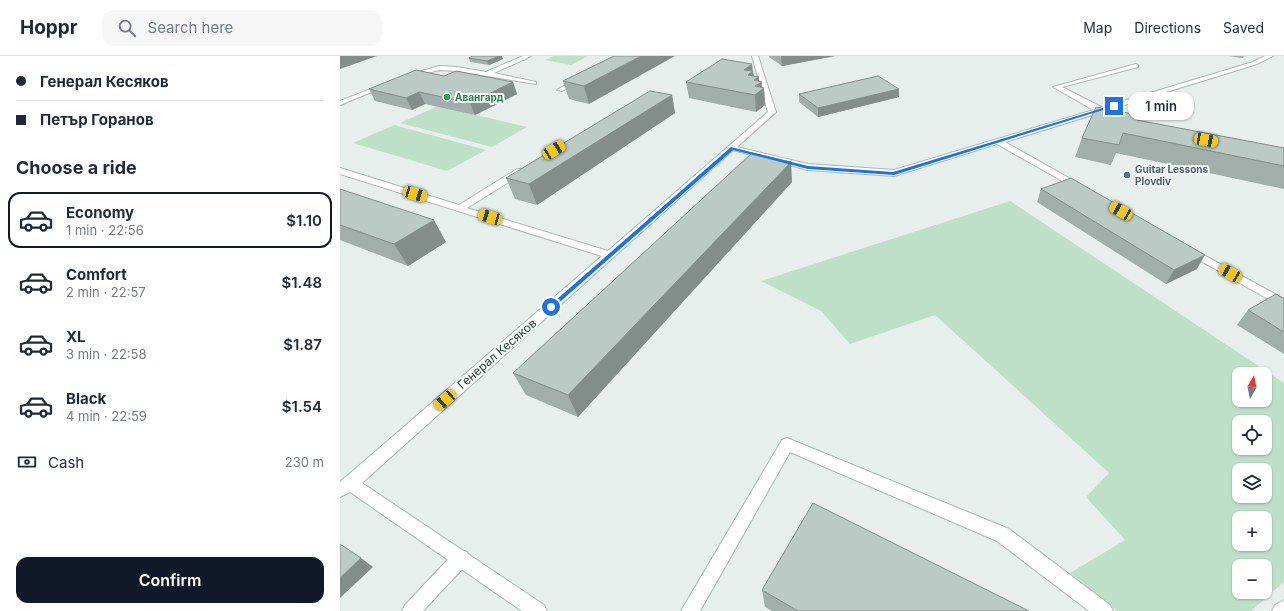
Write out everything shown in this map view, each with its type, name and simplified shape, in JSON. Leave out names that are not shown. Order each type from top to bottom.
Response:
[{"type":"street","name":"Генерал Кесяков","points":[[345,487],[733,148],[772,112],[755,56]]},
{"type":"street","points":[[733,148],[808,167],[894,173],[1254,63],[1270,56]]},
{"type":"street","points":[[487,74],[526,57]]},
{"type":"street","points":[[1100,110],[1056,87],[1136,66]]},
{"type":"street","points":[[402,78],[438,68],[458,69],[534,83]]},
{"type":"street","points":[[560,90],[581,78]]},
{"type":"street","points":[[340,103],[388,84]]},
{"type":"street","points":[[1082,116],[1098,119]]},
{"type":"street","points":[[998,141],[1087,192]]},
{"type":"street","points":[[460,208],[527,167]]},
{"type":"street","points":[[340,171],[610,255]]},
{"type":"street","points":[[1182,246],[1284,304]]},
{"type":"street","points":[[690,611],[787,444],[1003,535],[1104,611]]},
{"type":"street","points":[[345,487],[461,558],[538,611]]},
{"type":"street","points":[[411,611],[461,558]]},
{"type":"green space","points":[[554,56],[588,56],[571,65],[545,60]]},
{"type":"green space","points":[[438,106],[527,127],[492,147],[400,123]]},
{"type":"green space","points":[[394,125],[486,150],[447,171],[353,143]]},
{"type":"green space","points":[[1010,201],[1260,367],[1232,367],[1232,407],[1272,407],[1272,375],[1284,383],[1284,582],[1272,593],[1272,559],[1232,559],[1232,599],[1265,599],[1251,611],[1117,611],[1070,573],[1125,540],[1086,497],[1109,473],[935,315],[850,344],[821,311],[761,281]]},
{"type":"building","points":[[472,56],[499,56],[487,61],[469,58]]},
{"type":"building","points":[[614,56],[641,56],[584,86],[563,81]]},
{"type":"building","points":[[722,59],[752,64],[744,70],[753,71],[748,75],[759,77],[754,80],[762,82],[755,86],[764,88],[755,95],[686,82]]},
{"type":"building","points":[[416,70],[444,76],[456,71],[513,82],[470,103],[419,92],[406,98],[369,89]]},
{"type":"building","points":[[878,76],[899,89],[818,108],[799,94]]},
{"type":"building","points":[[650,91],[672,95],[529,184],[506,178]]},
{"type":"building","points":[[1096,107],[1139,115],[1137,120],[1284,148],[1284,166],[1123,133],[1119,145],[1082,138]]},
{"type":"building","points":[[752,153],[791,162],[568,395],[513,373]]},
{"type":"building","points":[[1071,178],[1205,255],[1174,270],[1041,189]]},
{"type":"building","points":[[340,189],[434,220],[394,244],[340,225]]},
{"type":"building","points":[[1276,294],[1284,299],[1284,332],[1248,310]]},
{"type":"building","points":[[813,503],[1029,611],[798,611],[762,590]]},
{"type":"building","points":[[340,544],[361,558],[340,578]]},
{"type":"place","name":"Авангард","points":[[447,97]]},
{"type":"place","name":"Guitar Lessons Plovdiv","points":[[1127,175]]},
{"type":"route","points":[[551,307],[733,148],[808,167],[894,173],[1114,106]]}]
